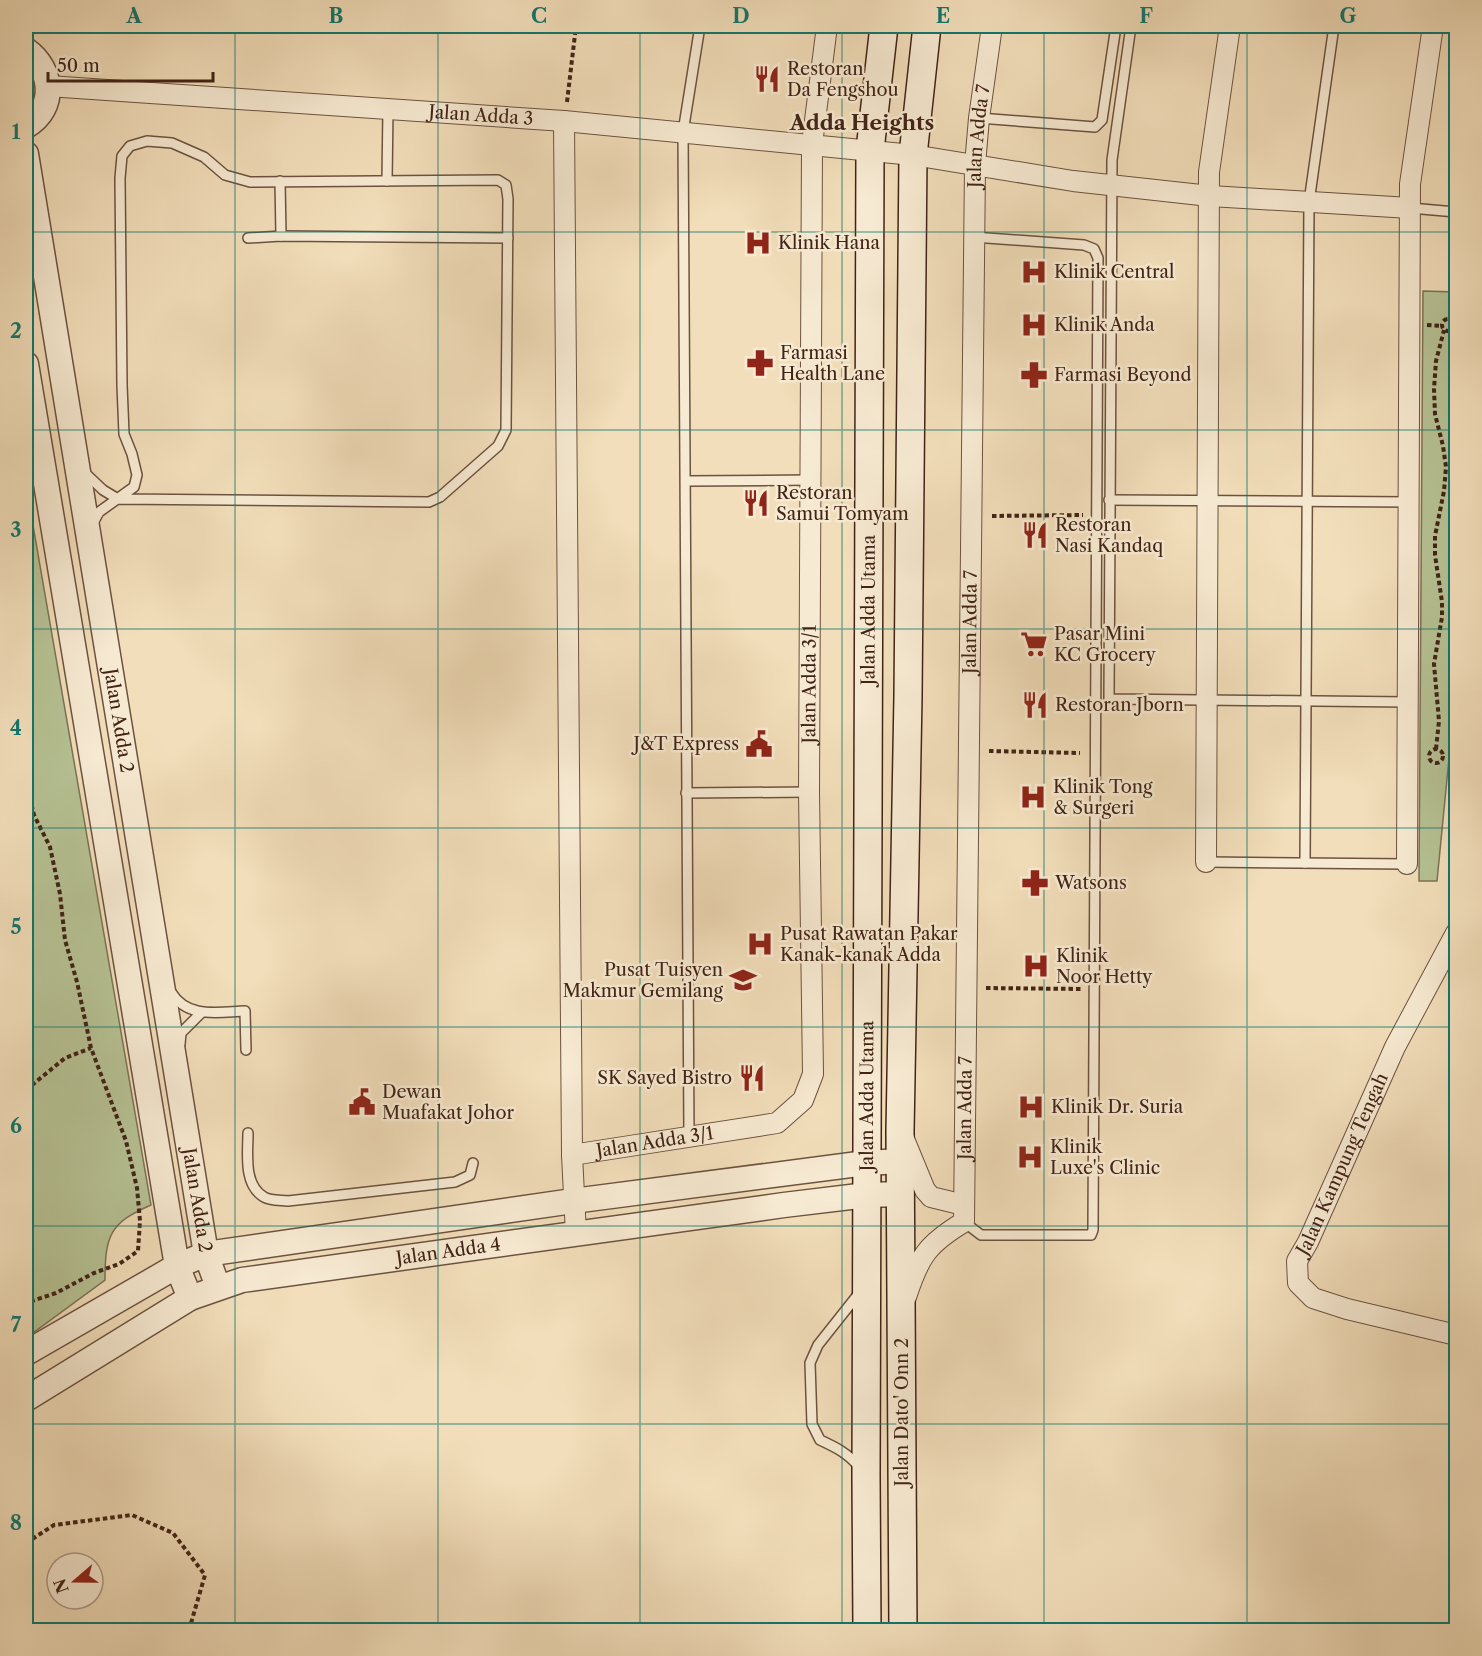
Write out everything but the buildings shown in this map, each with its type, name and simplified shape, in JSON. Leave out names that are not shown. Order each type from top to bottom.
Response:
[{"type":"main road","name":"Jalan Adda Utama","points":[[867,1195],[870,150],[884,26]]},
{"type":"main road","name":"Jalan Adda Utama","points":[[901,1194],[913,155],[927,26]]},
{"type":"main road","name":"Jalan Dato' Onn 2","points":[[901,1194],[903,1630]]},
{"type":"main road","name":"Jalan Dato' Onn 2","points":[[867,1195],[867,1630]]},
{"type":"street","name":"Jalan Adda 3/1","points":[[572,1155],[777,1123],[803,1100],[813,1074],[809,792],[812,144],[827,26]]},
{"type":"street","name":"Jalan Adda 7","points":[[964,1213],[973,237],[978,118],[992,26]]},
{"type":"street","points":[[1206,862],[1209,172],[1230,26]]},
{"type":"street","points":[[1407,864],[1410,184],[1433,26]]},
{"type":"street","points":[[26,50],[41,64],[48,86],[47,99],[41,111],[33,122],[26,126]]},
{"type":"street","name":"Jalan Adda 3","points":[[48,86],[564,121],[870,150],[1073,181],[1210,196],[1410,208]]},
{"type":"street","points":[[564,121],[572,1155],[576,1234]]},
{"type":"street","name":"Jalan Adda 2","points":[[26,154],[206,1254],[218,1287]]},
{"type":"street","name":"Jalan Adda 2","points":[[26,364],[177,1266],[190,1298]]},
{"type":"street","name":"Jalan Kampung Tengah","points":[[1452,1334],[1347,1309],[1313,1298],[1298,1282],[1297,1261],[1322,1212],[1395,1047],[1456,933]]},
{"type":"street","points":[[900,1131],[925,1190],[931,1197],[964,1213],[917,1265],[901,1311]]},
{"type":"street","name":"Jalan Adda 4","points":[[26,1353],[177,1266],[206,1254],[573,1201],[866,1162],[901,1161]]},
{"type":"street","points":[[193,1171],[211,1221],[221,1233],[239,1241],[273,1244]]},
{"type":"street","name":"Jalan Adda 4","points":[[26,1399],[190,1298],[242,1280],[867,1195],[901,1194]]},
{"type":"lane","points":[[689,1136],[684,132],[700,26]]},
{"type":"lane","points":[[978,118],[1095,127],[1102,120],[1116,26]]},
{"type":"lane","points":[[1131,26],[1112,160],[1111,185],[1108,699],[1407,702]]},
{"type":"lane","points":[[1305,863],[1309,202],[1334,26]]},
{"type":"lane","points":[[387,181],[388,109]]},
{"type":"lane","points":[[78,466],[103,490],[118,499],[429,502],[440,497],[498,446],[506,430],[508,238],[506,185],[498,180],[250,182],[225,175],[204,157],[172,143],[147,141],[130,146],[122,156],[120,178],[122,385],[124,434],[137,475],[134,487],[118,499],[99,512],[89,533]]},
{"type":"lane","points":[[280,181],[281,236]]},
{"type":"lane","points":[[1410,208],[1456,212]]},
{"type":"lane","points":[[248,238],[281,236],[508,238]]},
{"type":"lane","points":[[964,1213],[981,1235],[1090,1234],[1093,1230],[1098,258],[1094,249],[1084,245],[973,237]]},
{"type":"lane","points":[[687,481],[812,480]]},
{"type":"lane","points":[[1109,500],[1409,502]]},
{"type":"lane","points":[[686,793],[809,792]]},
{"type":"lane","points":[[1206,862],[1407,864]]},
{"type":"lane","points":[[148,896],[156,901],[160,912],[170,991],[176,1001],[201,1013],[245,1011],[246,1050]]},
{"type":"lane","points":[[183,1111],[180,1043],[182,1032],[201,1013]]},
{"type":"lane","points":[[248,1133],[249,1173],[254,1187],[265,1198],[288,1201],[455,1182],[470,1175],[473,1163]]},
{"type":"lane","points":[[866,1285],[818,1344],[810,1363],[812,1424],[820,1440],[836,1447],[851,1458],[866,1476]]},
{"type":"path","points":[[564,121],[576,26]]},
{"type":"path","points":[[1436,749],[1439,721],[1434,664],[1442,617],[1442,602],[1435,555],[1435,536],[1444,491],[1446,467],[1435,414],[1434,389],[1436,361],[1444,330]]},
{"type":"path","points":[[970,516],[1096,515]]},
{"type":"path","points":[[968,751],[1096,753]]},
{"type":"path","points":[[26,783],[34,815],[50,847],[60,894],[65,940],[77,982],[91,1048],[126,1141],[137,1188],[140,1221],[138,1251],[119,1264],[94,1273],[56,1293],[26,1303]]},
{"type":"path","points":[[26,817],[34,815]]},
{"type":"path","points":[[966,988],[1093,989]]},
{"type":"path","points":[[26,1090],[65,1058],[91,1048]]},
{"type":"path","points":[[26,1543],[54,1525],[132,1515],[173,1533],[205,1575],[189,1630]]},
{"type":"green space","points":[[1423,291],[1456,292],[1456,687],[1437,881],[1419,881]]},
{"type":"green space","points":[[26,485],[151,1205],[127,1218],[113,1232],[106,1252],[105,1280],[26,1338]]},
{"type":"place","name":"Restoran Da Fengshou","points":[[767,79]]},
{"type":"place","name":"Klinik Hana","points":[[758,243]]},
{"type":"place","name":"Klinik Central","points":[[1034,272]]},
{"type":"place","name":"Klinik Anda","points":[[1034,325]]},
{"type":"place","name":"Farmasi Health Lane","points":[[760,363]]},
{"type":"place","name":"Farmasi Beyond","points":[[1034,375]]},
{"type":"place","name":"Restoran Samui Tomyam","points":[[756,503]]},
{"type":"place","name":"Restoran Nasi Kandaq","points":[[1035,535]]},
{"type":"place","name":"Pasar Mini KC Grocery","points":[[1034,644]]},
{"type":"place","name":"Restoran Jborn","points":[[1035,705]]},
{"type":"place","name":"J&T Express","points":[[759,744]]},
{"type":"place","name":"Klinik Tong & Surgeri","points":[[1033,797]]},
{"type":"place","name":"Watsons","points":[[1035,883]]},
{"type":"place","name":"Pusat Rawatan Pakar Kanak-kanak Adda","points":[[760,944]]},
{"type":"place","name":"Klinik Noor Hetty","points":[[1036,966]]},
{"type":"place","name":"Pusat Tuisyen Makmur Gemilang","points":[[743,980]]},
{"type":"place","name":"SK Sayed Bistro","points":[[752,1078]]},
{"type":"place","name":"Dewan Muafakat Johor","points":[[362,1102]]},
{"type":"place","name":"Klinik Dr. Suria","points":[[1031,1107]]},
{"type":"place","name":"Klinik Luxe's Clinic","points":[[1030,1157]]},
{"type":"district","name":"Adda Heights","points":[[862,122]]}]
